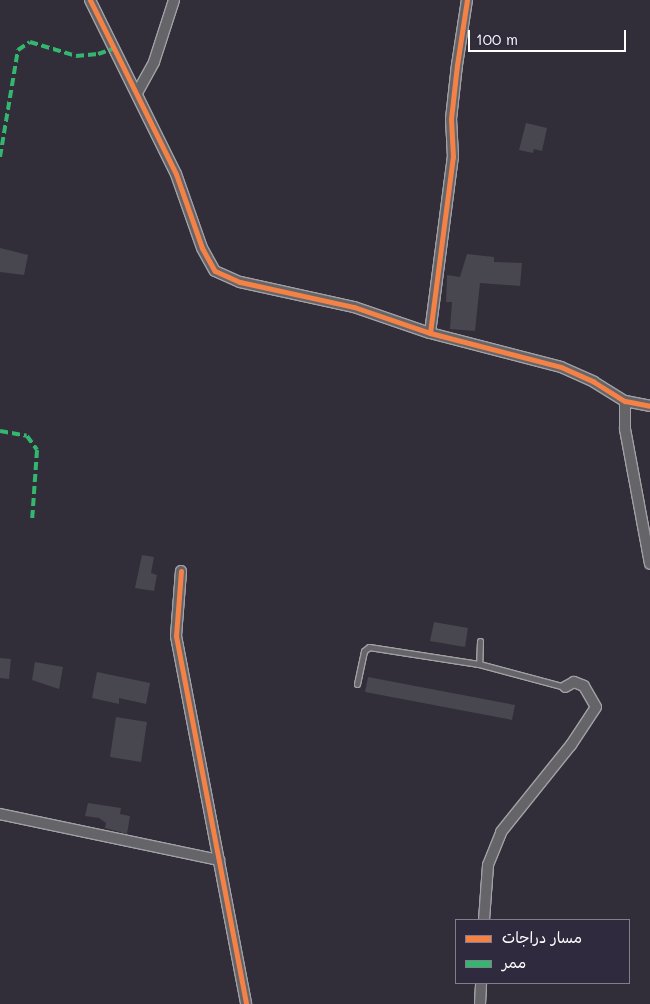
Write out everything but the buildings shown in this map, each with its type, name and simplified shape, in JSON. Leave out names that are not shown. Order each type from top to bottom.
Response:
[{"type":"street","points":[[90,0],[176,174],[202,248],[215,271],[240,282],[354,307],[430,333],[561,368],[594,382],[625,401],[650,406]]},
{"type":"street","points":[[137,93],[154,62],[174,0]]},
{"type":"street","points":[[430,333],[453,157],[451,119],[467,0]]},
{"type":"street","points":[[625,401],[625,429],[650,564]]},
{"type":"street","points":[[182,571],[176,636],[246,1004]]},
{"type":"street","points":[[484,919],[488,865],[501,832],[571,745],[596,707],[584,686],[574,682],[565,687]]},
{"type":"street","points":[[0,814],[219,860]]},
{"type":"street","points":[[480,1004],[481,984]]},
{"type":"lane","points":[[480,641],[480,664]]},
{"type":"lane","points":[[357,684],[364,651],[370,646],[480,664],[565,687]]},
{"type":"marked path","points":[[0,157],[18,50],[30,42],[76,56],[98,54],[115,48]]},
{"type":"marked path","points":[[0,431],[27,436],[37,450],[32,521]]},
{"type":"cycle path","points":[[90,0],[176,174],[202,248],[215,271],[240,282],[354,307],[430,333],[561,367],[594,382],[625,401],[650,406]]},
{"type":"cycle path","points":[[430,333],[453,157],[451,119],[467,0]]},
{"type":"cycle path","points":[[181,571],[176,636],[246,1004]]}]
